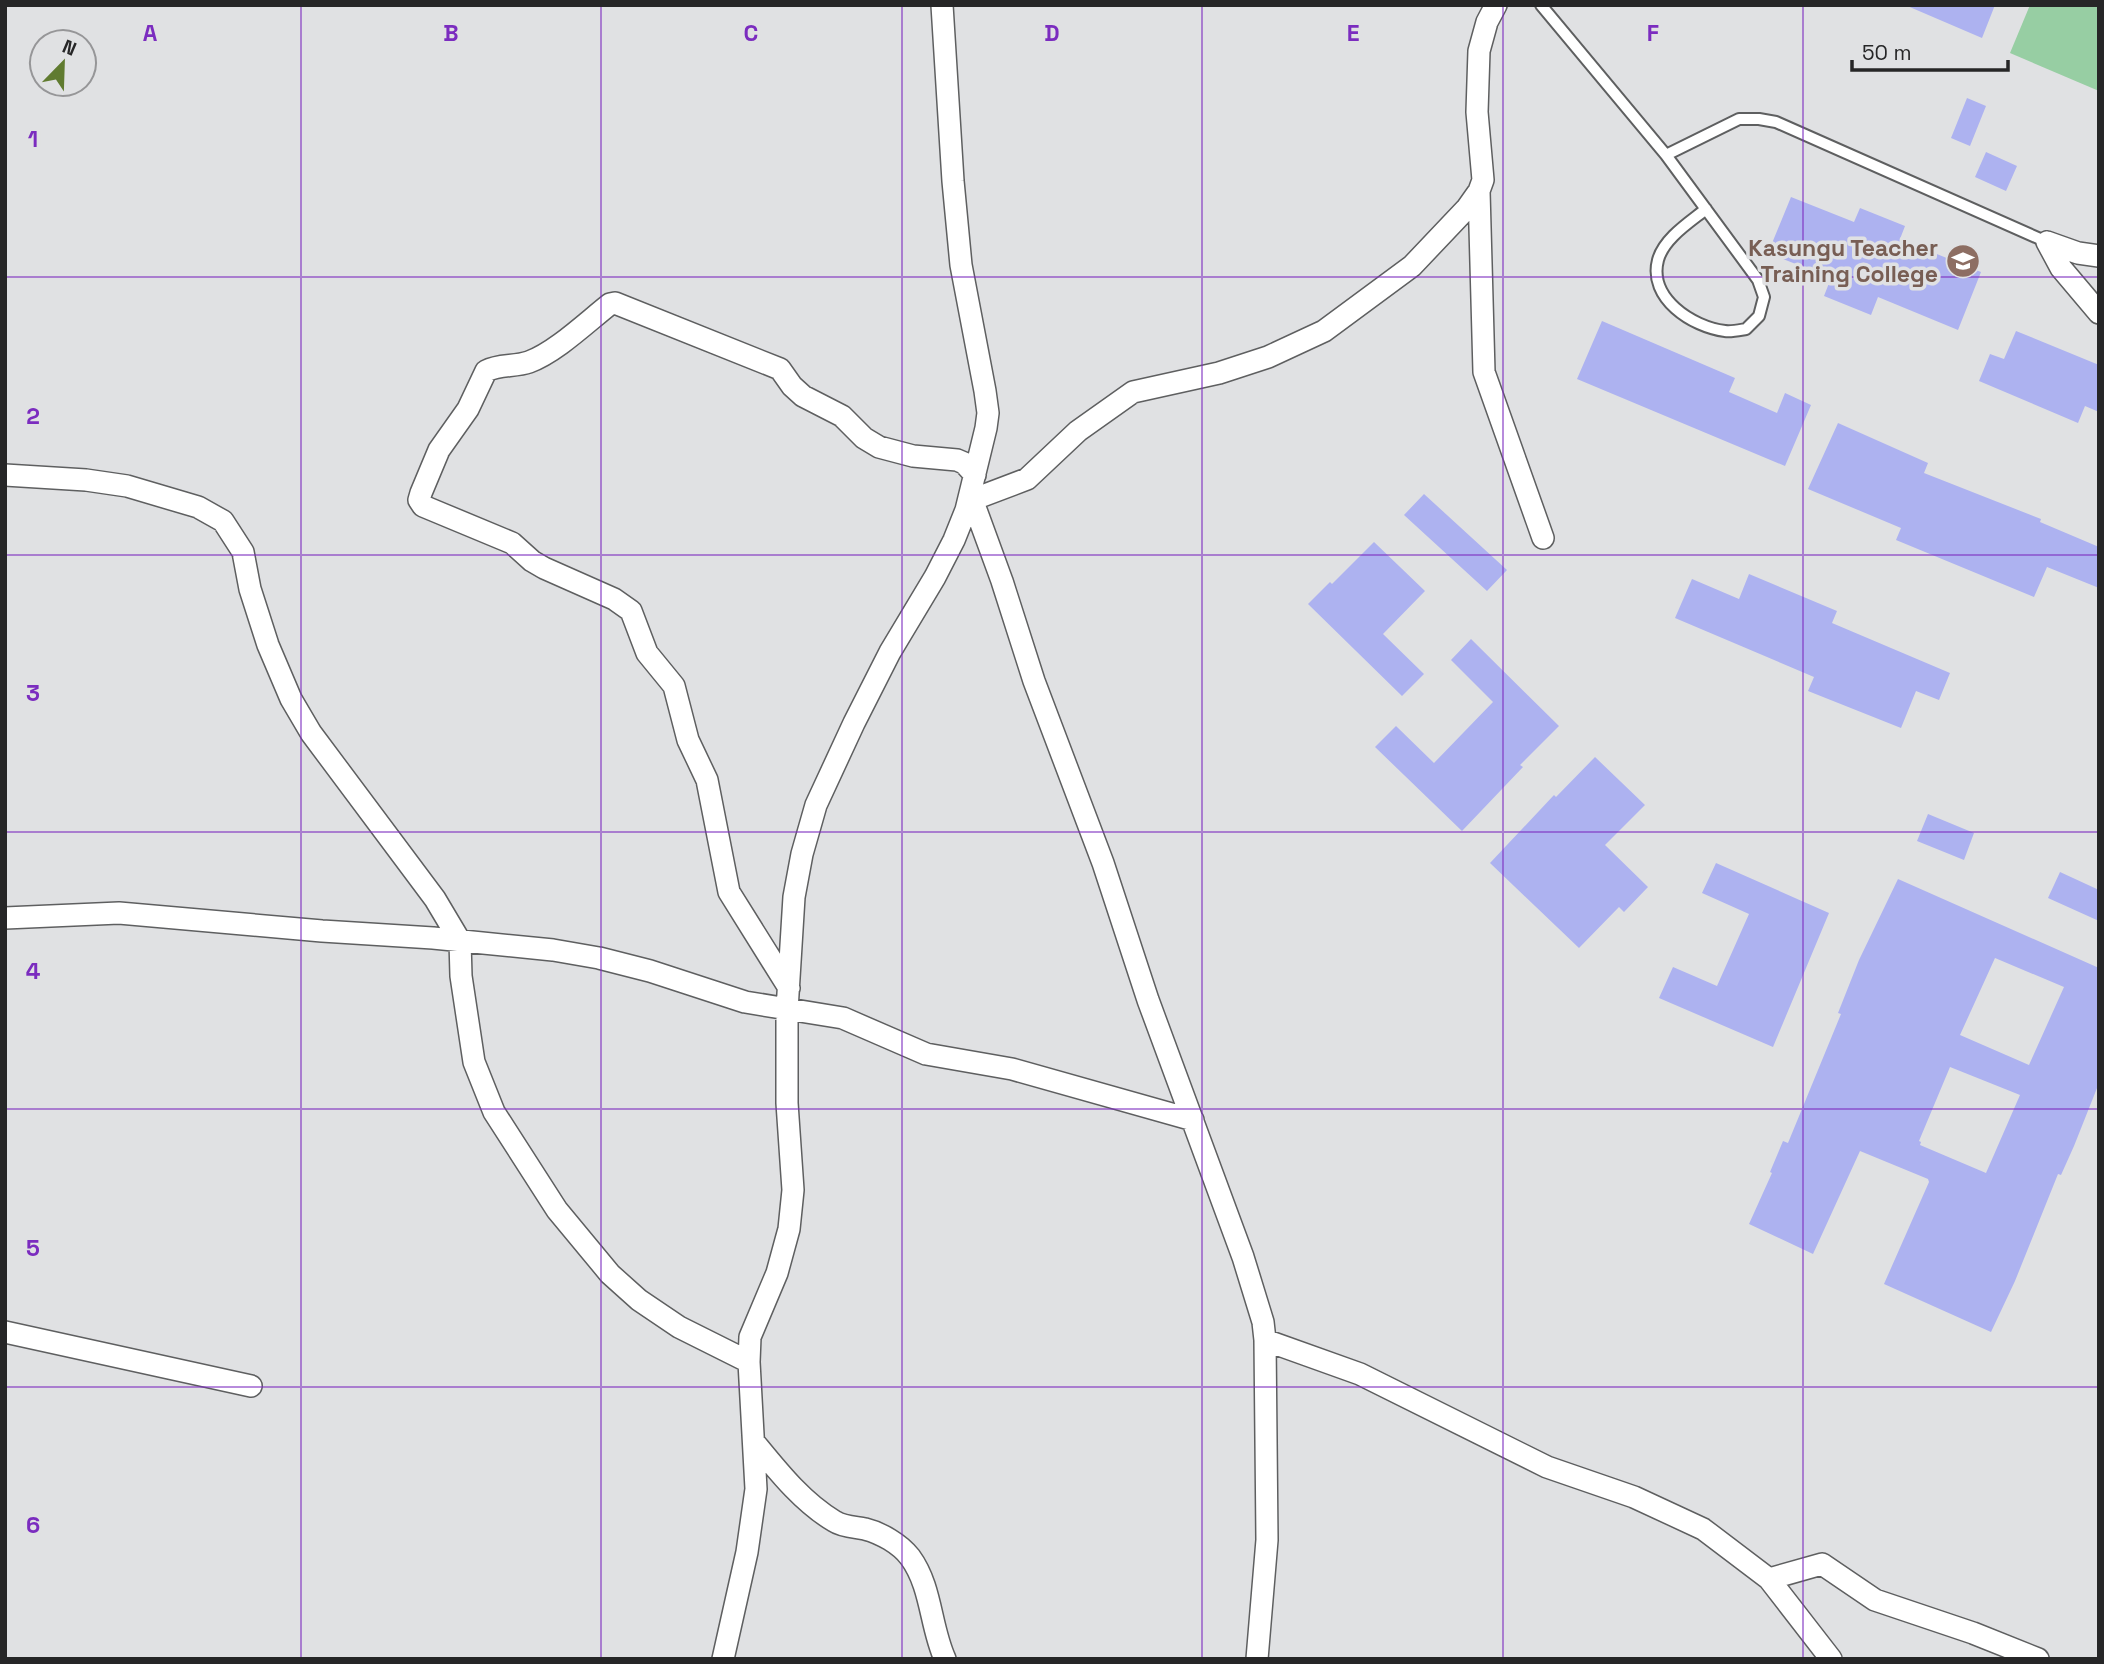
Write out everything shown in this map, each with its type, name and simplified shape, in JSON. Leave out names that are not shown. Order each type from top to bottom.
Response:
[{"type":"street","points":[[723,1659],[747,1552],[756,1489],[750,1337],[777,1273],[789,1229],[793,1190],[787,1104],[787,1010],[793,898],[802,854],[816,804],[868,693],[941,565],[971,500],[988,413],[961,265],[942,5]]},
{"type":"street","points":[[971,500],[1027,479],[1088,422],[1133,392],[1219,373],[1268,357],[1324,331],[1412,266],[1467,208],[1483,180],[1478,112],[1479,51],[1487,22],[1496,5]]},
{"type":"street","points":[[1479,191],[1484,372],[1543,538]]},
{"type":"street","points":[[2047,242],[2078,253],[2099,256]]},
{"type":"street","points":[[2047,242],[2061,268],[2099,313]]},
{"type":"street","points":[[789,988],[729,892],[708,780],[688,740],[674,685],[647,653],[631,611],[614,599],[544,568],[512,543],[422,506],[418,500],[439,450],[468,410],[486,371],[523,364],[540,357],[610,304],[615,303],[780,369],[803,396],[842,416],[864,438],[879,447],[913,456],[957,460],[970,468],[975,475]]},
{"type":"street","points":[[5,475],[86,480],[127,486],[198,507],[223,522],[243,552],[250,589],[268,645],[291,699],[311,733],[435,900],[460,941],[461,976],[474,1062],[494,1112],[557,1210],[610,1274],[639,1300],[679,1327],[749,1362]]},
{"type":"street","points":[[971,500],[1002,581],[1034,681],[1103,863],[1263,1322],[1267,1540],[1257,1659]]},
{"type":"street","points":[[5,918],[119,913],[553,950],[599,958],[746,1002],[843,1018],[926,1054],[1012,1069],[1193,1120]]},
{"type":"street","points":[[5,1332],[251,1386]]},
{"type":"street","points":[[1265,1340],[1360,1374],[1547,1466],[1634,1497],[1703,1529],[1769,1579],[1831,1659]]},
{"type":"street","points":[[754,1442],[805,1499],[835,1522],[869,1530],[894,1542],[910,1557],[923,1582],[945,1659]]},
{"type":"street","points":[[1769,1579],[1822,1564],[1875,1600],[1973,1633],[2039,1659]]},
{"type":"lane","points":[[1541,5],[1666,155],[1706,209],[1758,280],[1764,297],[1759,316],[1746,329],[1726,331],[1695,320],[1667,300],[1658,281],[1658,260],[1667,244],[1686,224],[1706,209]]},
{"type":"lane","points":[[1666,155],[1739,119],[1776,122],[2047,242]]},
{"type":"green space","points":[[2030,5],[2099,5],[2099,91],[2010,53]]},
{"type":"building","points":[[1905,5],[1995,5],[1982,38]]},
{"type":"building","points":[[1967,98],[1986,106],[1970,146],[1951,138]]},
{"type":"building","points":[[1986,152],[2017,166],[2006,191],[1975,177]]},
{"type":"building","points":[[1791,197],[1854,222],[1860,208],[1905,226],[1900,239],[1981,272],[1958,330],[1878,297],[1871,315],[1824,296],[1831,278],[1768,253]]},
{"type":"building","points":[[1602,321],[1735,378],[1729,392],[1777,413],[1785,393],[1811,405],[1785,466],[1577,379]]},
{"type":"building","points":[[2016,331],[2099,365],[2099,412],[2085,406],[2078,423],[1979,381],[1990,354],[2004,359]]},
{"type":"building","points":[[1838,423],[1928,463],[1924,473],[2041,519],[2040,522],[2099,547],[2099,588],[2047,567],[2034,597],[1896,540],[1901,528],[1808,489]]},
{"type":"building","points":[[1424,494],[1507,570],[1487,591],[1404,515]]},
{"type":"building","points":[[1374,542],[1425,591],[1383,634],[1424,674],[1402,696],[1308,604]]},
{"type":"building","points":[[1749,574],[1837,611],[1832,623],[1950,673],[1939,700],[1916,691],[1901,728],[1808,691],[1814,677],[1675,618],[1692,579],[1739,599]]},
{"type":"building","points":[[1471,639],[1559,726],[1520,765],[1523,767],[1462,831],[1375,747],[1396,726],[1434,763],[1493,702],[1451,660]]},
{"type":"building","points":[[1595,757],[1645,805],[1605,845],[1648,887],[1624,912],[1619,907],[1579,948],[1490,863],[1554,795],[1556,797]]},
{"type":"building","points":[[1928,814],[1974,833],[1964,860],[1917,841]]},
{"type":"building","points":[[1716,863],[1829,913],[1773,1047],[1659,998],[1673,967],[1717,986],[1749,914],[1702,893]]},
{"type":"building","points":[[2060,872],[2099,890],[2099,921],[2048,898]]},
{"type":"building","points":[[1898,879],[2099,968],[2099,1083],[2074,1146],[2061,1175],[2058,1174],[2015,1281],[1991,1332],[1884,1284],[1928,1179],[1860,1151],[1813,1254],[1749,1224],[1783,1141],[1788,1143],[1841,1014],[1838,1013],[1859,960]],"holes":[[[1995,958],[2064,987],[2029,1065],[1960,1035]],[[1950,1067],[2020,1095],[1986,1173],[1920,1145],[1919,1141]]]},
{"type":"place","name":"Kasungu Teacher Training College","points":[[1963,261]]}]
